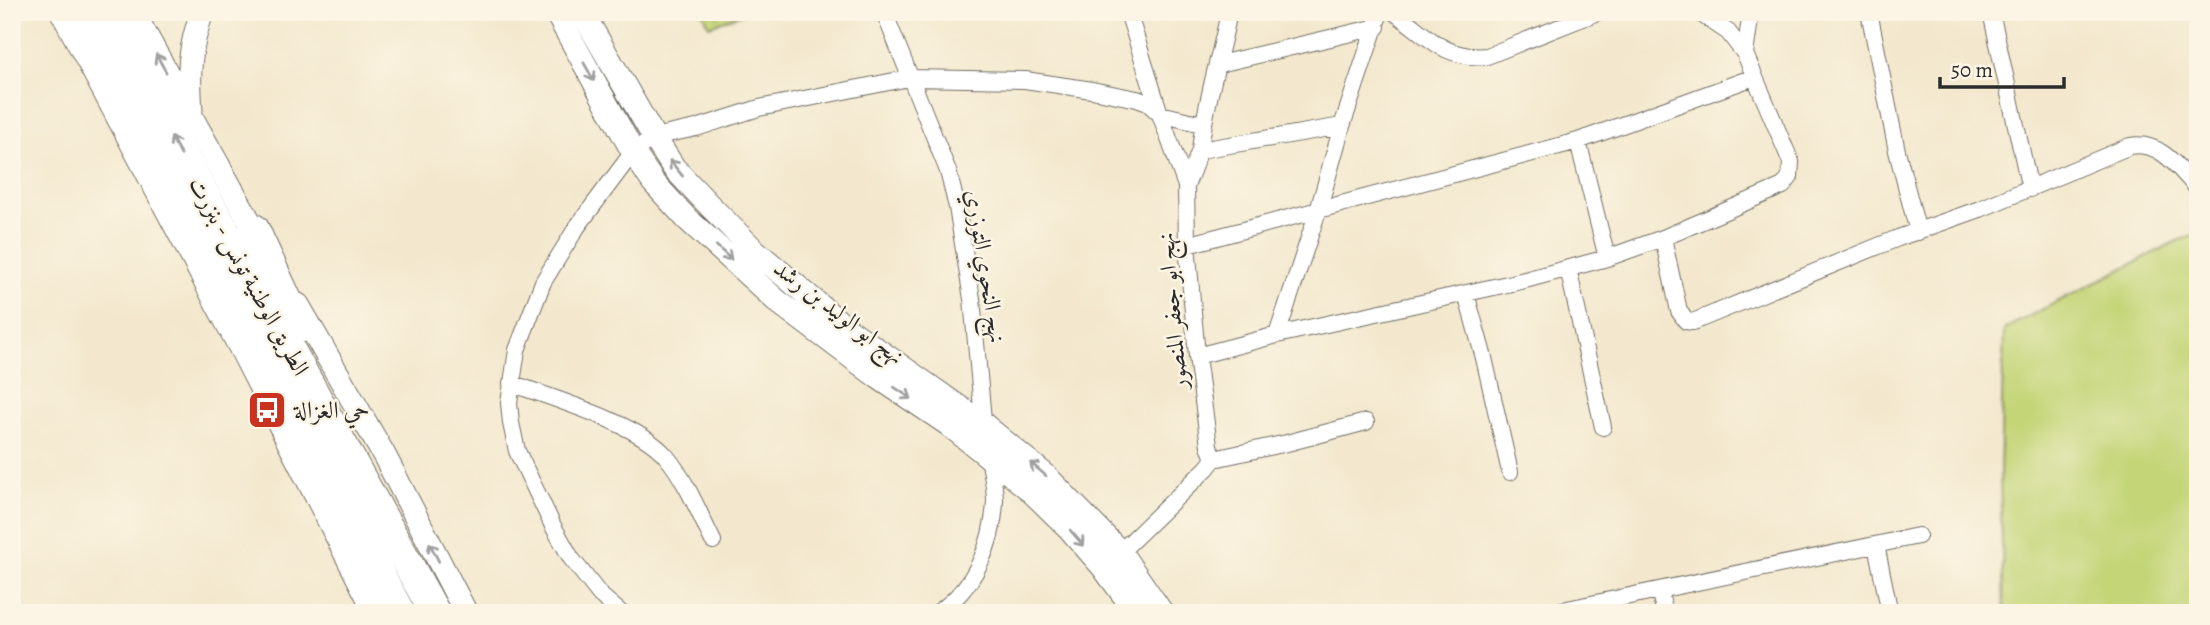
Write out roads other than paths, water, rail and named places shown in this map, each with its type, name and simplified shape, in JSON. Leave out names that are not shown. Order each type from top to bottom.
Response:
[{"type":"highway","name":"الطريق الوطنية تونس - بنزرت","points":[[80,12],[401,613]]},
{"type":"highway","name":"الطريق الوطنية تونس - بنزرت","points":[[104,12],[437,613]]},
{"type":"highway","points":[[254,229],[407,559]]},
{"type":"highway","points":[[281,426],[388,613]]},
{"type":"street","points":[[62,12],[281,426],[376,613]]},
{"type":"street","points":[[133,12],[384,455],[466,613]]},
{"type":"street","points":[[191,117],[189,62],[202,12]]},
{"type":"street","name":"نهج ابو الوليد بن رشد","points":[[556,12],[634,152],[653,182],[687,219],[777,301],[826,340],[988,454],[1069,528],[1112,560],[1137,613]]},
{"type":"street","name":"نهج ابو الوليد بن رشد","points":[[582,12],[674,168],[710,206],[794,286],[845,327],[983,424],[1045,475],[1112,560],[1162,613]]},
{"type":"street","name":"نهج النحوي التوزري","points":[[884,12],[947,171],[957,207],[972,299],[983,424],[995,498],[993,523],[977,569],[964,589],[937,613]]},
{"type":"street","name":"نهج ابو جعفر المنصور","points":[[1128,12],[1186,186],[1187,245],[1197,356],[1209,446],[1214,459]]},
{"type":"street","points":[[1186,186],[1200,150],[1202,124],[1219,64],[1228,12]]},
{"type":"street","points":[[1394,12],[1439,46],[1456,55],[1472,57],[1487,55],[1598,12]]},
{"type":"street","points":[[1197,356],[1277,335],[1466,294],[1607,258],[1663,238],[1783,186],[1790,177],[1791,162],[1745,54],[1728,32],[1698,12]]},
{"type":"street","points":[[1745,54],[1751,12]]},
{"type":"street","points":[[1869,12],[1897,151],[1918,232]]},
{"type":"street","points":[[1991,12],[2030,189]]},
{"type":"street","points":[[1219,64],[1378,20]]},
{"type":"street","points":[[1277,335],[1378,20]]},
{"type":"street","points":[[1187,245],[1578,141],[1754,77]]},
{"type":"street","points":[[621,613],[600,596],[571,558],[537,495],[517,451],[510,423],[511,383],[525,323],[543,282],[577,227],[634,152],[654,137],[696,128],[759,108],[909,78],[1025,80],[1092,89],[1137,99],[1148,103],[1160,114],[1202,124]]},
{"type":"street","points":[[1200,150],[1342,126]]},
{"type":"street","points":[[1578,141],[1607,258]]},
{"type":"street","points":[[1663,238],[1679,312],[1686,321],[1693,323],[2030,189],[2130,146],[2142,144],[2166,155],[2198,189]]},
{"type":"street","points":[[1568,268],[1603,427]]},
{"type":"street","points":[[1466,294],[1484,358],[1510,472]]},
{"type":"street","points":[[511,383],[629,428],[650,440],[666,456],[678,474],[713,541]]},
{"type":"street","points":[[1112,560],[1214,459],[1366,422]]},
{"type":"street","points":[[1548,613],[1918,536]]},
{"type":"street","points":[[1876,545],[1890,613]]},
{"type":"street","points":[[1659,590],[1665,613]]},
{"type":"place","name":"حي الغزالة","points":[[267,410]]}]
